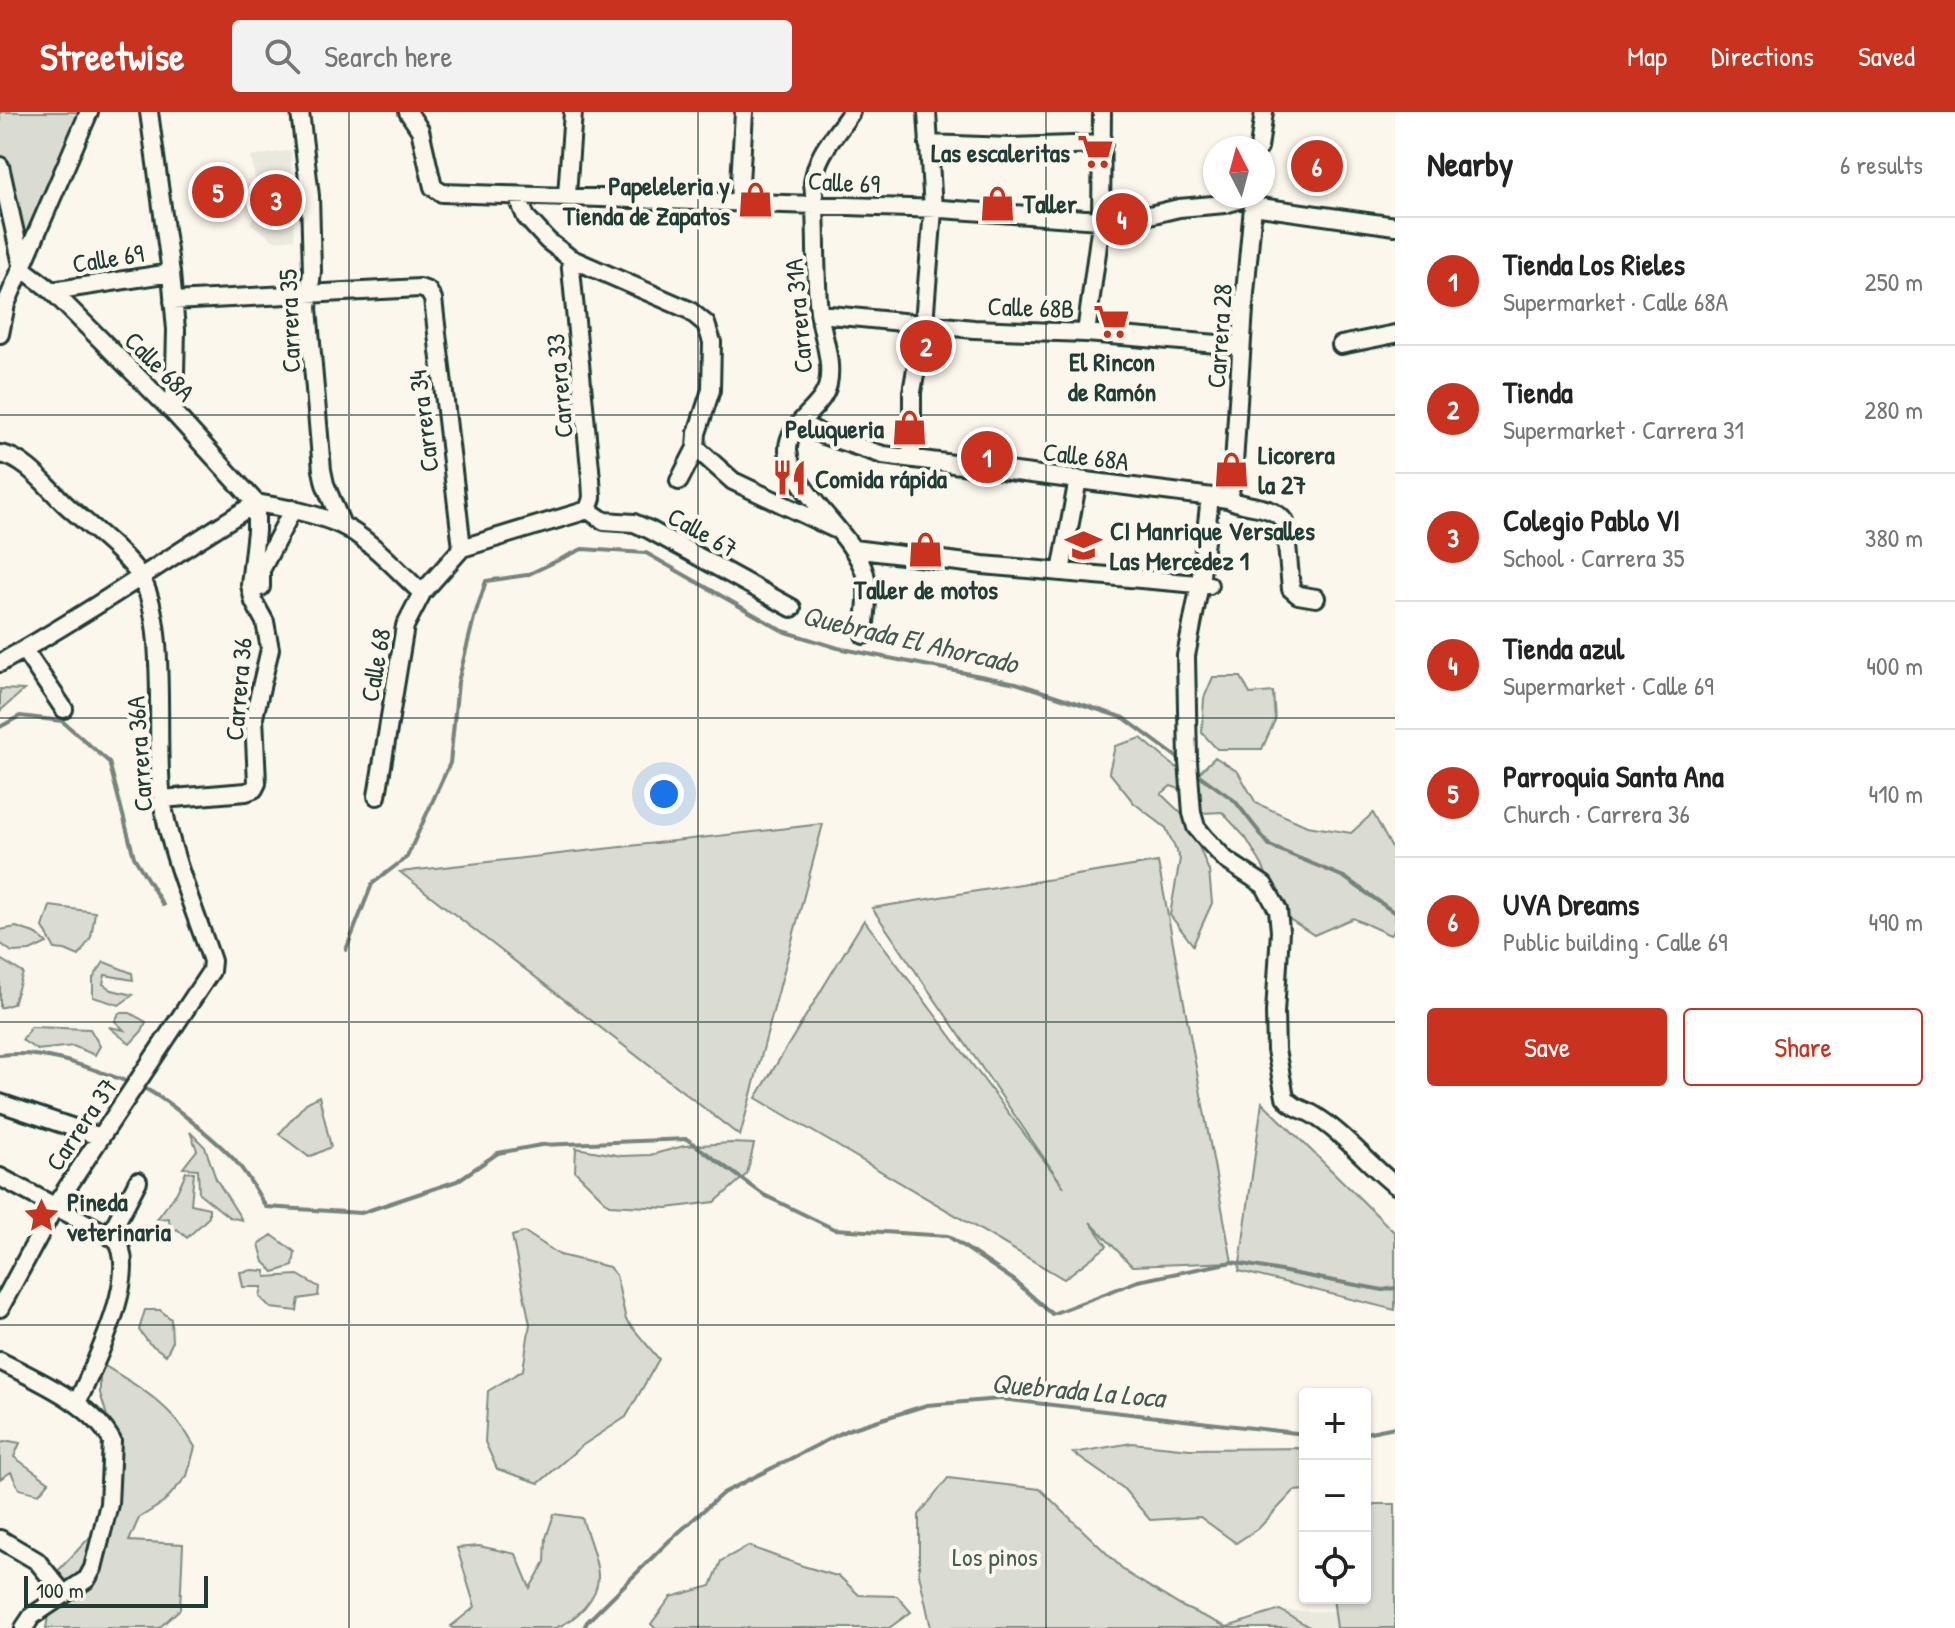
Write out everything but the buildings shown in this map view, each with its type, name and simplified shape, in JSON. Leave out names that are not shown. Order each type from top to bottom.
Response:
[{"type":"street","points":[[0,334],[6,304],[89,112]]},
{"type":"street","points":[[149,112],[176,330],[174,413]]},
{"type":"street","name":"Carrera 35","points":[[300,112],[310,196],[311,292],[308,308],[322,470],[342,525]]},
{"type":"street","points":[[408,112],[420,130]]},
{"type":"street","points":[[418,112],[420,130]]},
{"type":"street","points":[[567,195],[573,112]]},
{"type":"street","points":[[739,201],[744,112]]},
{"type":"street","name":"Carrera 31A","points":[[851,112],[821,152],[813,183],[820,314],[829,379],[820,403],[801,423],[788,446],[790,461],[802,483],[853,549],[865,572],[864,635]]},
{"type":"street","points":[[912,458],[912,392],[924,323],[933,210],[927,112]]},
{"type":"street","points":[[1086,333],[1101,220],[1102,112]]},
{"type":"street","points":[[1261,136],[1264,112]]},
{"type":"street","name":"Calle 69","points":[[420,130],[433,187],[442,193],[739,201],[1101,220],[1137,218],[1203,206]]},
{"type":"street","points":[[928,144],[1010,147],[1103,144]]},
{"type":"street","points":[[0,166],[23,269]]},
{"type":"street","points":[[517,196],[526,217],[548,241],[570,258],[689,310],[706,324],[712,342],[711,390],[697,433],[696,448],[679,481]]},
{"type":"street","name":"Calle 69","points":[[1275,203],[1395,226]]},
{"type":"street","name":"Carrera 28","points":[[1228,499],[1233,479],[1252,208]]},
{"type":"street","name":"Carrera 33","points":[[570,258],[591,479],[592,498],[588,510]]},
{"type":"street","name":"Calle 68A","points":[[23,269],[52,291],[174,413],[256,503]]},
{"type":"street","name":"Calle 69","points":[[52,291],[171,273]]},
{"type":"street","name":"Carrera 34","points":[[311,292],[420,288],[428,291],[433,299],[462,548]]},
{"type":"street","points":[[173,301],[311,292]]},
{"type":"street","name":"Calle 68B","points":[[820,314],[974,329],[1086,333],[1241,346]]},
{"type":"street","points":[[1341,345],[1395,334]]},
{"type":"street","name":"Calle 68A","points":[[801,423],[855,448],[1228,499],[1268,510],[1279,514],[1285,522],[1291,589],[1298,595],[1316,598]]},
{"type":"street","points":[[696,448],[733,481],[838,531]]},
{"type":"street","points":[[0,454],[11,457],[30,472],[132,565],[141,578]]},
{"type":"street","points":[[1061,572],[1078,479]]},
{"type":"street","points":[[1210,497],[1205,585],[1186,656],[1188,761],[1196,827],[1226,860],[1264,885],[1278,910],[1280,931],[1275,1025],[1276,1050],[1285,1097],[1289,1104],[1333,1129],[1395,1185]]},
{"type":"street","points":[[0,663],[141,578],[256,503],[293,509],[342,525],[422,593]]},
{"type":"street","name":"Carrera 36","points":[[162,799],[246,792],[254,789],[257,783],[254,717],[270,649],[265,622],[254,602],[250,585],[256,503]]},
{"type":"street","points":[[279,645],[259,581],[267,557],[293,509]]},
{"type":"street","points":[[462,548],[588,510]]},
{"type":"street","name":"Calle 67","points":[[588,510],[604,521],[634,523],[650,530],[792,608]]},
{"type":"street","name":"Calle 68","points":[[377,796],[405,626],[422,593],[462,548]]},
{"type":"street","points":[[853,549],[1205,585]]},
{"type":"street","name":"Carrera 36A","points":[[141,578],[156,633],[162,799],[178,861],[212,961],[211,971]]},
{"type":"street","points":[[24,650],[64,709]]},
{"type":"street","name":"Carrera 37","points":[[0,1308],[55,1206],[211,971]]},
{"type":"street","points":[[0,1103],[101,1137]]},
{"type":"street","points":[[0,1177],[116,1239],[122,1248],[118,1303],[104,1345],[77,1403]]},
{"type":"street","points":[[109,1236],[138,1181]]},
{"type":"street","points":[[0,1361],[77,1403],[108,1433],[112,1441],[109,1504],[93,1568],[87,1579],[32,1616],[24,1628]]},
{"type":"street","points":[[0,1539],[37,1561],[63,1593]]},
{"type":"shaded area","points":[[291,150],[294,239],[275,241],[250,223],[260,206],[251,157]]},
{"type":"shaded area","points":[[1280,1611],[1350,1611],[1360,1628],[1282,1628]]},
{"type":"green space","points":[[0,112],[83,112],[46,215],[22,238],[0,160]]},
{"type":"green space","points":[[1213,677],[1241,677],[1250,694],[1273,692],[1275,720],[1262,749],[1217,749],[1202,733],[1204,698]]},
{"type":"green space","points":[[0,689],[24,690],[0,711]]},
{"type":"green space","points":[[1141,738],[1194,778],[1215,757],[1238,772],[1256,803],[1307,826],[1351,833],[1373,813],[1395,854],[1395,930],[1390,935],[1353,918],[1314,935],[1285,916],[1246,838],[1222,812],[1202,813],[1196,795],[1171,786],[1161,794],[1188,820],[1209,871],[1212,903],[1193,945],[1170,915],[1180,859],[1166,828],[1134,803],[1109,772],[1115,746]]},
{"type":"green space","points":[[823,824],[740,1136],[400,872]]},
{"type":"green space","points":[[1158,862],[1232,1262],[1132,1266],[1090,1222],[1107,1246],[1064,1279],[756,1098],[864,920],[1064,1187],[872,908]]},
{"type":"green space","points":[[50,906],[95,912],[91,937],[79,956],[55,949],[43,927]]},
{"type":"green space","points":[[16,927],[37,934],[47,943],[30,951],[12,952],[0,943],[0,930]]},
{"type":"green space","points":[[0,959],[23,973],[13,1004],[0,1008]]},
{"type":"green space","points":[[104,962],[132,973],[133,980],[105,975],[103,984],[112,990],[133,995],[119,1005],[93,997],[93,978]]},
{"type":"green space","points":[[119,1013],[130,1013],[146,1022],[130,1044],[109,1027],[124,1030],[115,1021]]},
{"type":"green space","points":[[31,1027],[90,1029],[100,1046],[95,1055],[73,1046],[37,1050],[22,1040]]},
{"type":"green space","points":[[319,1096],[331,1147],[309,1157],[279,1134],[306,1103]]},
{"type":"green space","points":[[1262,1102],[1395,1233],[1395,1310],[1239,1271]]},
{"type":"green space","points":[[190,1132],[205,1147],[216,1179],[242,1220],[229,1217],[199,1193],[198,1169],[183,1168],[197,1150]]},
{"type":"green space","points":[[754,1144],[747,1174],[715,1202],[667,1208],[609,1205],[575,1171],[576,1148],[622,1156],[650,1155],[684,1146]]},
{"type":"green space","points":[[186,1172],[194,1172],[191,1204],[209,1208],[209,1217],[187,1238],[177,1229],[170,1232],[169,1218],[157,1219],[177,1192]]},
{"type":"green space","points":[[525,1232],[560,1255],[609,1267],[616,1275],[626,1320],[659,1359],[626,1417],[580,1447],[539,1483],[497,1469],[485,1442],[488,1391],[523,1370],[530,1324],[512,1236]]},
{"type":"green space","points":[[272,1235],[295,1252],[293,1266],[274,1272],[264,1262],[259,1244]]},
{"type":"green space","points":[[265,1271],[266,1277],[298,1275],[319,1287],[318,1296],[299,1299],[297,1311],[271,1308],[260,1297],[262,1287],[243,1287],[240,1272]]},
{"type":"green space","points":[[145,1310],[160,1310],[171,1319],[172,1343],[166,1355],[149,1343],[139,1330]]},
{"type":"green space","points":[[100,1363],[142,1389],[165,1408],[195,1447],[187,1476],[163,1503],[139,1518],[129,1541],[183,1544],[180,1609],[159,1628],[46,1628],[55,1574],[91,1536],[101,1502],[117,1468],[111,1429],[100,1393]]},
{"type":"green space","points":[[0,1443],[20,1443],[14,1457],[49,1482],[39,1494],[19,1489],[11,1472],[0,1479]]},
{"type":"green space","points":[[1132,1443],[1190,1449],[1299,1448],[1299,1491],[1294,1491],[1260,1527],[1236,1543],[1200,1517],[1150,1520],[1123,1488],[1073,1453]]},
{"type":"green space","name":"Los pinos","points":[[948,1478],[1040,1489],[1127,1573],[1181,1606],[1227,1627],[1280,1610],[1311,1628],[931,1628],[919,1574],[919,1515]]},
{"type":"green space","points":[[1395,1504],[1395,1628],[1337,1628],[1334,1604],[1371,1604],[1371,1505]]},
{"type":"green space","points":[[554,1514],[582,1518],[592,1546],[597,1584],[584,1608],[555,1628],[453,1628],[451,1626],[475,1607],[457,1548],[479,1546],[516,1554],[530,1588],[545,1562],[546,1538]]},
{"type":"green space","points":[[748,1546],[840,1577],[859,1595],[897,1596],[911,1612],[889,1628],[655,1628],[651,1624],[671,1597],[711,1586],[721,1561]]},
{"type":"waterway","name":"Quebrada El Ahorcado","points":[[346,950],[372,884],[407,857],[450,763],[458,682],[486,581],[527,575],[582,549],[646,553],[783,631],[838,648],[1016,683],[1124,718],[1182,761]]},
{"type":"waterway","name":"Quebrada El Ahorcado","points":[[0,727],[20,716],[62,721],[109,762],[134,857],[163,905]]},
{"type":"waterway","name":"Quebrada El Ahorcado","points":[[1195,772],[1235,801],[1270,846],[1344,877],[1395,913]]},
{"type":"waterway","points":[[0,1055],[50,1057],[131,1083]]},
{"type":"waterway","points":[[139,1086],[176,1109],[219,1145],[242,1169],[266,1207],[361,1213],[457,1181],[498,1153],[541,1145],[687,1139],[764,1195],[834,1229],[948,1236],[1015,1281],[1052,1314],[1138,1281],[1232,1262],[1383,1290],[1395,1288]]},
{"type":"waterway","name":"Quebrada La Loca","points":[[584,1628],[669,1541],[723,1493],[847,1430],[927,1405],[1000,1399],[1299,1433]]},
{"type":"waterway","name":"Quebrada La Loca","points":[[1371,1432],[1395,1427]]},
{"type":"place","name":"Las escaleritas","points":[[1096,152]]},
{"type":"place","name":"UVA Dreams","points":[[1317,166]]},
{"type":"place","name":"Parroquia Santa Ana","points":[[218,192]]},
{"type":"place","name":"Colegio Pablo VI","points":[[276,200]]},
{"type":"place","name":"Papeleleria y Tienda de Zapatos","points":[[756,200]]},
{"type":"place","name":"Taller","points":[[997,203]]},
{"type":"place","name":"Tienda azul","points":[[1122,219]]},
{"type":"place","name":"El Rincon de Ramón","points":[[1112,322]]},
{"type":"place","name":"Tienda","points":[[926,346]]},
{"type":"place","name":"Peluqueria","points":[[910,428]]},
{"type":"place","name":"Tienda Los Rieles","points":[[987,457]]},
{"type":"place","name":"Licorera la 27","points":[[1232,469]]},
{"type":"place","name":"Comida rápida","points":[[789,478]]},
{"type":"place","name":"CI Manrique Versalles Las Mercedez 1","points":[[1084,545]]},
{"type":"place","name":"Taller de motos","points":[[926,550]]},
{"type":"place","name":"Pineda veterinaria","points":[[41,1216]]}]
